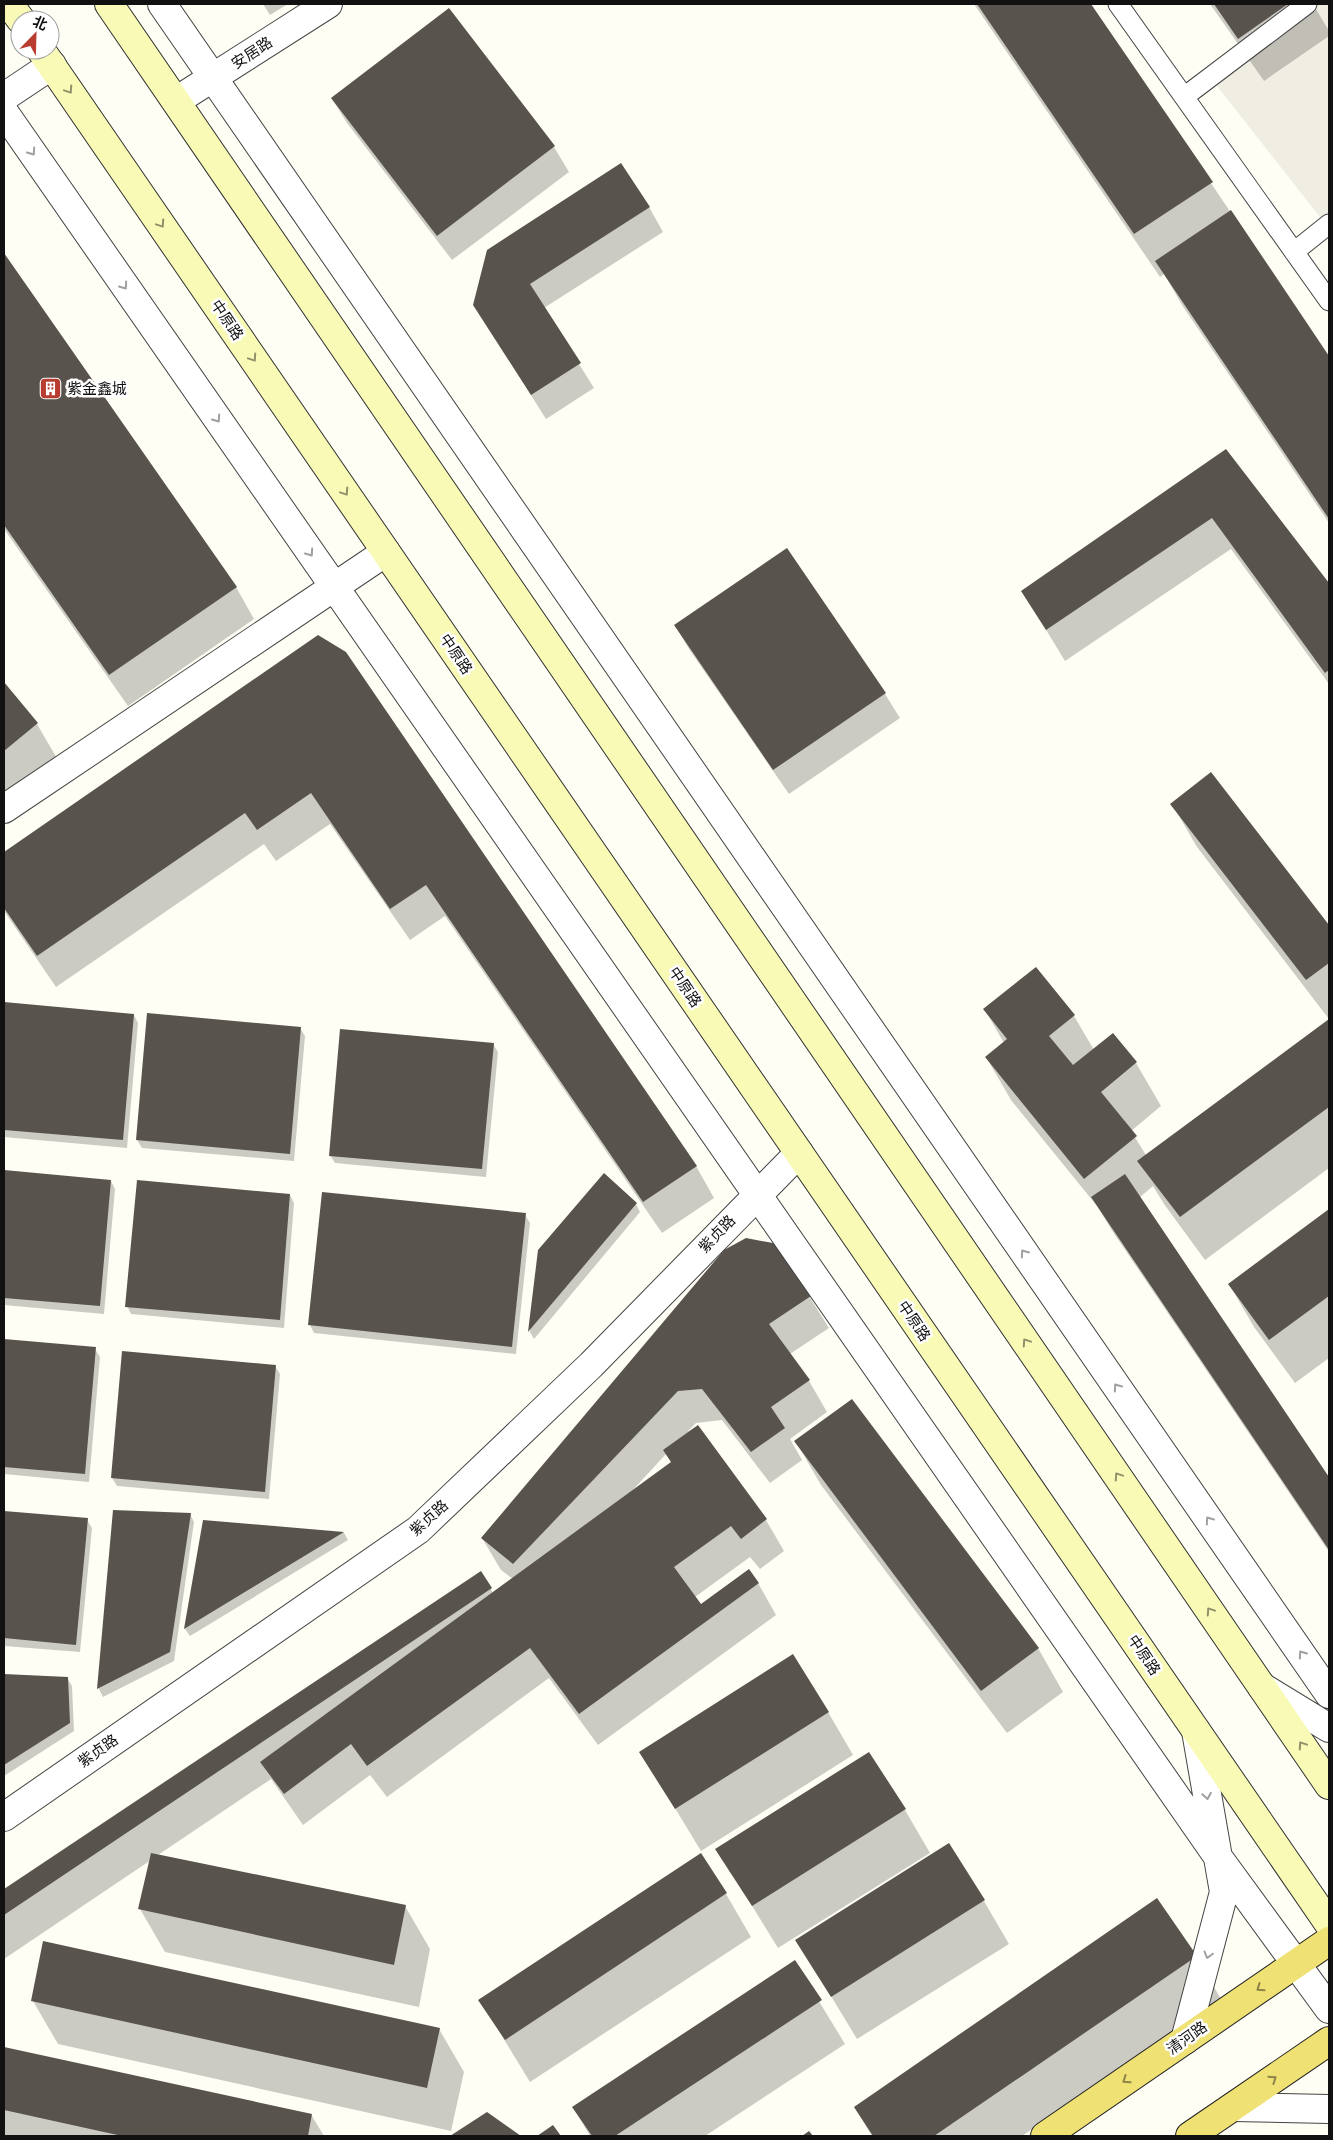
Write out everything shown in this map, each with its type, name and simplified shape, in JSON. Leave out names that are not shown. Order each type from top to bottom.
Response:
[{"type":"main road","points":[[109,4],[1329,1785]]},
{"type":"main road","name":"中原路","points":[[47,60],[1329,1924]]},
{"type":"main road","name":"清河路","points":[[1045,2136],[1329,1941]]},
{"type":"main road","points":[[1190,2136],[1329,2040]]},
{"type":"street","points":[[162,4],[1329,1694]]},
{"type":"street","name":"安居路","points":[[176,101],[328,4]]},
{"type":"street","points":[[4,97],[44,60]]},
{"type":"street","points":[[4,112],[1218,1857],[1329,2009]]},
{"type":"street","points":[[4,809],[386,552]]},
{"type":"street","name":"紫贞路","points":[[4,1817],[418,1530],[591,1365],[799,1152]]},
{"type":"street","points":[[1262,1687],[1329,1728]]},
{"type":"street","points":[[1185,2040],[1224,1892],[1196,1731]]},
{"type":"street","points":[[1233,2107],[1329,2109]]},
{"type":"lane","points":[[1118,4],[1329,301]]},
{"type":"lane","points":[[1184,97],[1307,4]]},
{"type":"lane","points":[[1294,252],[1329,224]]},
{"type":"shaded area","points":[[1307,4],[1329,4],[1329,224],[1327,226],[1210,77]]},
{"type":"building","points":[[977,4],[1091,4],[1213,182],[1134,234]]},
{"type":"building","points":[[1214,4],[1288,4],[1238,39]]},
{"type":"building","points":[[449,8],[555,146],[437,236],[331,98]]},
{"type":"building","points":[[621,163],[650,207],[530,284],[581,363],[531,395],[473,305],[487,250]]},
{"type":"building","points":[[1231,210],[1329,356],[1329,519],[1155,261]]},
{"type":"building","name":"紫金鑫城","points":[[4,253],[237,587],[109,675],[4,525]]},
{"type":"building","points":[[1226,449],[1329,583],[1329,670],[1325,673],[1212,518],[1046,630],[1021,591]]},
{"type":"building","points":[[787,548],[886,693],[773,770],[674,625]]},
{"type":"building","points":[[318,635],[346,652],[697,1166],[643,1202],[426,885],[390,909],[311,793],[257,830],[245,813],[37,956],[4,908],[4,852]]},
{"type":"building","points":[[4,682],[38,723],[4,751]]},
{"type":"building","points":[[1211,772],[1329,925],[1329,963],[1306,980],[1170,804]]},
{"type":"building","points":[[1036,967],[1075,1015],[1049,1036],[1073,1065],[1113,1033],[1137,1062],[1101,1092],[1137,1136],[1084,1179],[985,1057],[1007,1039],[983,1009]]},
{"type":"building","points":[[4,1002],[134,1014],[123,1140],[4,1130]]},
{"type":"building","points":[[147,1013],[301,1027],[290,1154],[136,1140]]},
{"type":"building","points":[[1329,1019],[1329,1107],[1180,1217],[1137,1161]]},
{"type":"building","points":[[340,1029],[494,1043],[482,1169],[329,1156]]},
{"type":"building","points":[[4,1170],[111,1180],[100,1306],[4,1298]]},
{"type":"building","points":[[604,1173],[637,1203],[528,1332],[538,1250]]},
{"type":"building","points":[[1125,1174],[1329,1477],[1329,1550],[1091,1197]]},
{"type":"building","points":[[137,1180],[290,1194],[280,1320],[125,1307]]},
{"type":"building","points":[[322,1192],[526,1213],[512,1347],[308,1325]]},
{"type":"building","points":[[1329,1209],[1329,1296],[1269,1340],[1228,1284]]},
{"type":"building","points":[[746,1238],[778,1244],[811,1296],[769,1324],[810,1380],[771,1407],[785,1428],[751,1452],[702,1389],[678,1391],[513,1564],[481,1538],[724,1250]]},
{"type":"building","points":[[4,1339],[96,1347],[85,1474],[4,1467]]},
{"type":"building","points":[[122,1351],[276,1365],[265,1492],[111,1478]]},
{"type":"building","points":[[852,1399],[1039,1648],[981,1691],[794,1441]]},
{"type":"building","points":[[698,1425],[767,1519],[741,1539],[731,1526],[674,1567],[701,1604],[749,1569],[759,1583],[579,1714],[530,1648],[367,1766],[351,1744],[284,1794],[260,1762],[671,1462],[663,1450]]},
{"type":"building","points":[[113,1510],[191,1513],[170,1652],[97,1689]]},
{"type":"building","points":[[4,1511],[88,1518],[76,1645],[4,1638]]},
{"type":"building","points":[[203,1520],[344,1532],[184,1629]]},
{"type":"building","points":[[481,1571],[492,1588],[4,1915],[4,1889]]},
{"type":"building","points":[[793,1654],[829,1712],[675,1809],[639,1752]]},
{"type":"building","points":[[4,1674],[68,1677],[70,1723],[4,1765]]},
{"type":"building","points":[[869,1752],[906,1809],[752,1906],[715,1849]]},
{"type":"building","points":[[949,1843],[985,1900],[831,1997],[795,1940]]},
{"type":"building","points":[[151,1853],[406,1905],[394,1965],[138,1909]]},
{"type":"building","points":[[701,1853],[727,1893],[505,2040],[478,2000]]},
{"type":"building","points":[[1157,1898],[1197,1956],[934,2136],[873,2136],[854,2107]]},
{"type":"building","points":[[43,1941],[440,2028],[427,2088],[31,2001]]},
{"type":"building","points":[[795,1960],[822,2000],[615,2136],[592,2136],[572,2107]]},
{"type":"building","points":[[4,2047],[312,2114],[308,2136],[122,2136],[4,2110]]},
{"type":"building","points":[[487,2112],[521,2136],[450,2136]]},
{"type":"building","points":[[553,2125],[561,2136],[537,2136]]},
{"type":"building","points":[[809,2131],[813,2136],[802,2136]]},
{"type":"place","name":"紫金鑫城","points":[[51,389]]}]
